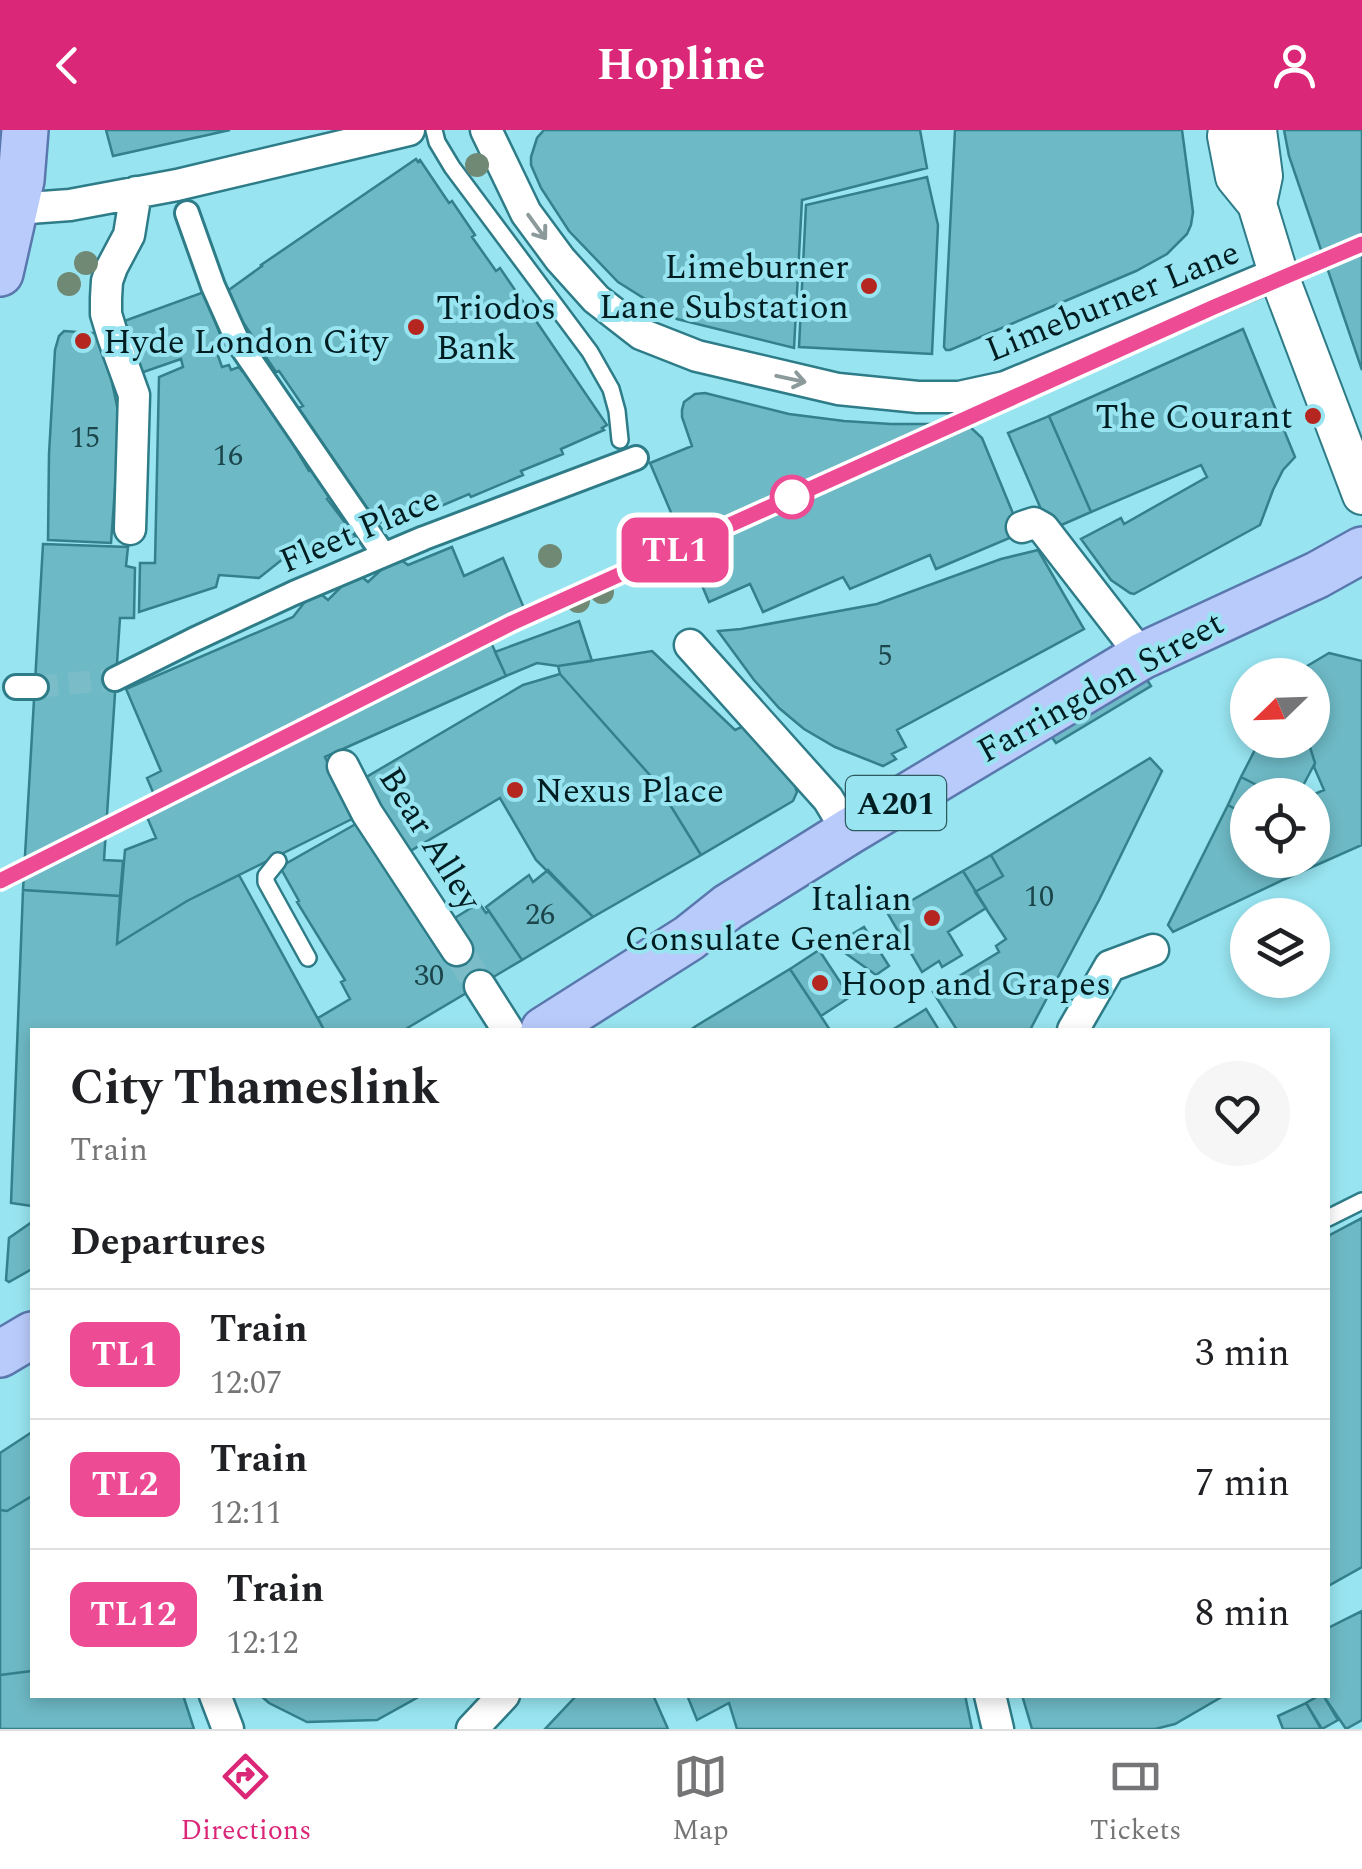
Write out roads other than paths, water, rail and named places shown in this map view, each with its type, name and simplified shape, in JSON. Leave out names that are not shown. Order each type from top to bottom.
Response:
[{"type":"main road","points":[[0,274],[21,180],[25,130]]},
{"type":"main road","name":"Farringdon Street","points":[[547,1028],[689,938],[728,907],[1142,656],[1362,550]]},
{"type":"main road","points":[[0,1354],[30,1337]]},
{"type":"street","points":[[9,221],[70,205],[177,186],[409,130]]},
{"type":"street","name":"Limeburner Lane","points":[[486,130],[526,213],[560,259],[596,299],[641,334],[696,356],[838,390],[959,397],[991,390],[1278,274]]},
{"type":"street","points":[[1228,130],[1235,177],[1257,204],[1278,274],[1362,496]]},
{"type":"street","points":[[1257,130],[1263,176],[1257,204]]},
{"type":"street","points":[[130,530],[134,395],[106,314],[106,298],[112,266],[129,236],[136,192]]},
{"type":"street","points":[[187,213],[238,342],[384,555]]},
{"type":"street","name":"Fleet Place","points":[[115,680],[193,640],[628,449]]},
{"type":"street","points":[[1022,527],[1034,523],[1043,528],[1142,656]]},
{"type":"street","points":[[690,645],[828,799],[848,832]]},
{"type":"street","name":"Bear Alley","points":[[343,766],[362,814],[457,950]]},
{"type":"street","points":[[1074,1028],[1110,966],[1153,950]]},
{"type":"street","points":[[480,986],[507,1028]]},
{"type":"street","points":[[216,1698],[228,1729]]},
{"type":"street","points":[[472,1729],[501,1698]]},
{"type":"street","points":[[991,1698],[998,1729]]},
{"type":"lane","points":[[434,130],[436,142],[452,167],[590,352],[611,389],[628,449]]},
{"type":"lane","points":[[278,862],[266,882],[308,958]]},
{"type":"lane","points":[[1330,1217],[1362,1201]]},
{"type":"tunnel","points":[[36,687],[115,679]]},
{"type":"tunnel","points":[[457,950],[480,986]]},
{"type":"train","name":"TL1","points":[[0,881],[512,623],[1362,244]]},
{"type":"place","name":"Limeburner Lane Substation","points":[[869,286]]},
{"type":"place","name":"Triodos Bank","points":[[416,327]]},
{"type":"place","name":"Hyde London City","points":[[83,341]]},
{"type":"place","name":"The Courant","points":[[1313,416]]},
{"type":"place","name":"Nexus Place","points":[[515,790]]},
{"type":"place","name":"Italian Consulate General","points":[[932,918]]},
{"type":"place","name":"Hoop and Grapes","points":[[820,983]]}]
